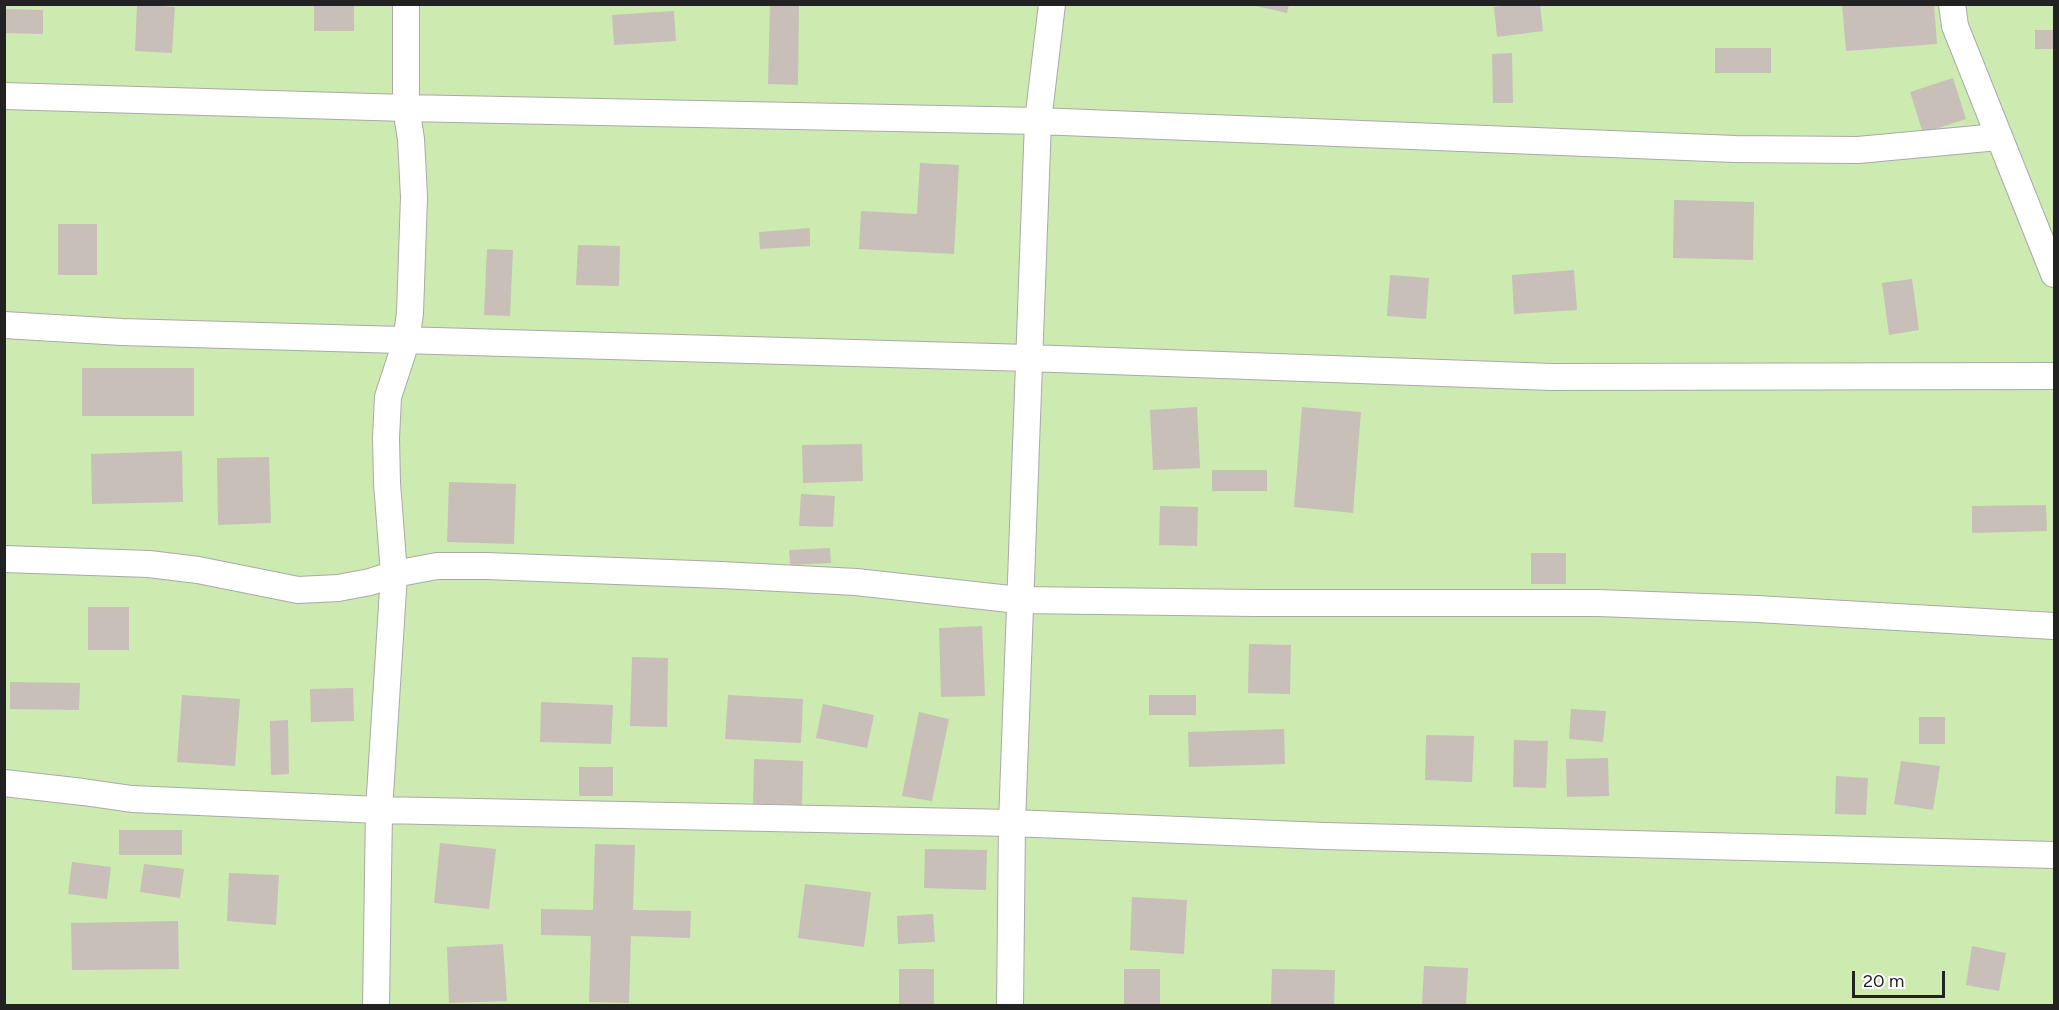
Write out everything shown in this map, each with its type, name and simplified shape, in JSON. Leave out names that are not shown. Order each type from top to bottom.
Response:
[{"type":"street","points":[[376,1005],[379,810],[394,574],[387,483],[387,407],[388,397],[406,342],[410,313],[414,170],[406,108],[406,4]]},
{"type":"street","points":[[1010,1005],[1012,823],[1028,358],[1038,121],[1052,4]]},
{"type":"street","points":[[1952,4],[1955,26],[2055,274]]},
{"type":"street","points":[[4,96],[406,108],[1038,121],[1735,149],[1858,150],[1998,137]]},
{"type":"street","points":[[4,325],[122,333],[1028,358],[1551,377],[2055,376]]},
{"type":"street","points":[[4,559],[149,564],[198,570],[298,590],[338,588],[437,566],[486,566],[856,582],[1019,600],[1598,603],[1757,609],[2055,627]]},
{"type":"street","points":[[4,783],[132,799],[379,810],[1012,823],[1336,836],[2055,855]]},
{"type":"green space","points":[[5,5],[2054,5],[2054,1005],[5,1005]]},
{"type":"building","points":[[314,4],[354,4],[354,31],[314,31]]},
{"type":"building","points":[[770,4],[799,4],[798,85],[768,84]]},
{"type":"building","points":[[1257,4],[1289,4],[1287,13],[1256,6]]},
{"type":"building","points":[[1540,4],[1543,31],[1497,37],[1494,7]]},
{"type":"building","points":[[1842,4],[1934,4],[1937,44],[1846,51]]},
{"type":"building","points":[[137,5],[175,7],[172,53],[135,51]]},
{"type":"building","points":[[4,9],[43,10],[43,34],[4,33]]},
{"type":"building","points":[[674,11],[676,41],[614,45],[612,15]]},
{"type":"building","points":[[2035,30],[2054,30],[2054,49],[2035,49]]},
{"type":"building","points":[[1715,48],[1771,48],[1771,73],[1715,73]]},
{"type":"building","points":[[1512,53],[1513,103],[1493,103],[1492,54]]},
{"type":"building","points":[[1953,78],[1966,119],[1923,133],[1910,92]]},
{"type":"building","points":[[920,163],[959,165],[954,254],[859,249],[861,211],[917,214]]},
{"type":"building","points":[[1674,200],[1754,202],[1753,260],[1673,258]]},
{"type":"building","points":[[58,224],[97,224],[97,275],[58,275]]},
{"type":"building","points":[[810,228],[810,246],[760,249],[759,232]]},
{"type":"building","points":[[578,245],[620,246],[619,286],[576,285]]},
{"type":"building","points":[[487,249],[513,250],[510,316],[484,315]]},
{"type":"building","points":[[1574,270],[1577,310],[1514,314],[1512,275]]},
{"type":"building","points":[[1390,275],[1429,278],[1426,319],[1387,316]]},
{"type":"building","points":[[1912,279],[1919,330],[1889,335],[1882,283]]},
{"type":"building","points":[[82,368],[194,368],[194,416],[82,416]]},
{"type":"building","points":[[1197,407],[1200,468],[1153,470],[1150,410]]},
{"type":"building","points":[[1302,407],[1361,412],[1353,513],[1294,507]]},
{"type":"building","points":[[862,444],[863,481],[803,483],[802,445]]},
{"type":"building","points":[[182,451],[183,502],[92,504],[91,454]]},
{"type":"building","points":[[269,457],[271,523],[218,525],[217,458]]},
{"type":"building","points":[[1212,470],[1267,470],[1267,491],[1212,491]]},
{"type":"building","points":[[449,482],[516,484],[514,544],[447,542]]},
{"type":"building","points":[[801,494],[835,496],[833,527],[799,526]]},
{"type":"building","points":[[2046,505],[2047,531],[1972,533],[1972,506]]},
{"type":"building","points":[[1160,506],[1198,507],[1197,546],[1159,545]]},
{"type":"building","points":[[830,548],[831,563],[790,565],[789,550]]},
{"type":"building","points":[[1531,553],[1566,553],[1566,584],[1531,584]]},
{"type":"building","points":[[88,607],[129,607],[129,650],[88,650]]},
{"type":"building","points":[[982,626],[985,696],[941,697],[939,628]]},
{"type":"building","points":[[1249,644],[1291,645],[1290,694],[1248,693]]},
{"type":"building","points":[[632,657],[668,658],[667,727],[630,726]]},
{"type":"building","points":[[10,682],[80,683],[79,710],[10,709]]},
{"type":"building","points":[[353,688],[354,721],[311,722],[310,689]]},
{"type":"building","points":[[182,695],[240,699],[235,766],[177,762]]},
{"type":"building","points":[[728,695],[803,699],[801,743],[725,739]]},
{"type":"building","points":[[1149,695],[1196,695],[1196,715],[1149,715]]},
{"type":"building","points":[[541,702],[613,705],[611,744],[540,742]]},
{"type":"building","points":[[823,704],[874,715],[867,748],[816,738]]},
{"type":"building","points":[[1571,709],[1606,711],[1603,742],[1569,739]]},
{"type":"building","points":[[919,712],[949,719],[932,801],[902,796]]},
{"type":"building","points":[[1919,717],[1945,717],[1945,744],[1919,744]]},
{"type":"building","points":[[288,720],[289,774],[271,775],[270,721]]},
{"type":"building","points":[[1284,729],[1285,764],[1189,767],[1188,732]]},
{"type":"building","points":[[1426,735],[1474,736],[1472,782],[1425,780]]},
{"type":"building","points":[[1514,740],[1548,741],[1546,788],[1513,787]]},
{"type":"building","points":[[1608,758],[1609,796],[1567,797],[1566,759]]},
{"type":"building","points":[[754,759],[803,761],[802,805],[753,804]]},
{"type":"building","points":[[1901,761],[1940,766],[1933,810],[1894,804]]},
{"type":"building","points":[[579,767],[613,767],[613,796],[579,796]]},
{"type":"building","points":[[1836,776],[1868,778],[1866,815],[1835,814]]},
{"type":"building","points":[[119,830],[182,830],[182,855],[119,855]]},
{"type":"building","points":[[440,843],[496,849],[489,909],[434,903]]},
{"type":"building","points":[[595,844],[635,845],[633,910],[691,911],[690,938],[631,936],[629,1003],[589,1002],[591,936],[541,935],[541,909],[593,910]]},
{"type":"building","points":[[925,849],[987,850],[986,890],[924,888]]},
{"type":"building","points":[[72,862],[111,867],[107,899],[68,894]]},
{"type":"building","points":[[144,864],[184,869],[180,898],[140,892]]},
{"type":"building","points":[[229,873],[279,875],[276,925],[227,921]]},
{"type":"building","points":[[805,884],[871,892],[864,947],[798,938]]},
{"type":"building","points":[[1132,897],[1187,900],[1184,954],[1130,950]]},
{"type":"building","points":[[933,914],[935,942],[898,944],[897,916]]},
{"type":"building","points":[[178,921],[179,969],[72,970],[71,923]]},
{"type":"building","points":[[503,944],[507,1001],[449,1003],[447,947]]},
{"type":"building","points":[[1972,946],[2006,953],[1999,991],[1966,985]]},
{"type":"building","points":[[1424,966],[1468,968],[1466,1006],[1422,1006]]},
{"type":"building","points":[[899,969],[934,969],[934,1006],[899,1006]]},
{"type":"building","points":[[1124,969],[1160,969],[1160,1006],[1124,1006]]},
{"type":"building","points":[[1272,969],[1335,970],[1334,1006],[1271,1006]]}]
